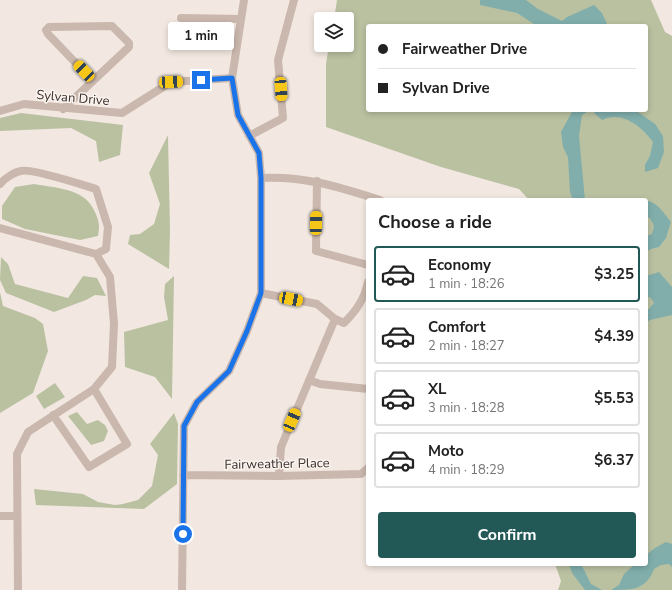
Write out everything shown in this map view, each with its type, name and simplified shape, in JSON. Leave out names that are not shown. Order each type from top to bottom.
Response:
[{"type":"street","points":[[182,590],[184,426],[197,402],[229,371],[247,331],[261,293],[261,178],[259,153],[238,115],[232,78],[244,0]]},
{"type":"street","points":[[250,136],[264,126],[283,118],[278,60],[294,0]]},
{"type":"street","points":[[181,18],[241,19]]},
{"type":"street","points":[[63,109],[129,47],[129,44],[112,26],[49,27],[46,30],[48,34],[93,80]]},
{"type":"street","name":"Sylvan Drive","points":[[0,110],[24,104],[63,109],[122,113],[171,82],[232,78]]},
{"type":"street","points":[[0,184],[3,180],[22,170],[60,178],[96,189],[108,227],[106,249],[96,254],[0,228]]},
{"type":"street","points":[[261,178],[283,177],[317,181],[373,198]]},
{"type":"street","points":[[317,181],[316,251],[366,264]]},
{"type":"street","points":[[18,590],[17,454],[28,432],[53,414],[94,389],[112,367],[114,324],[110,277],[96,254]]},
{"type":"street","points":[[261,293],[317,304],[335,320],[344,323],[356,312],[366,297]]},
{"type":"street","points":[[279,476],[281,447],[335,320]]},
{"type":"street","points":[[309,380],[320,384],[366,389]]},
{"type":"street","points":[[53,414],[89,467],[107,457],[127,444],[94,389]]},
{"type":"street","name":"Fairweather Place","points":[[183,475],[279,476],[361,474],[366,470]]},
{"type":"street","points":[[0,516],[17,516]]},
{"type":"green space","points":[[337,0],[651,0],[665,32],[672,36],[672,590],[558,590],[561,581],[556,566],[648,566],[648,198],[527,198],[519,189],[441,167],[326,127],[326,64],[328,52],[354,52],[354,12],[335,12]]},
{"type":"green space","points":[[21,113],[123,125],[120,155],[99,162],[96,141],[71,128],[0,131],[0,118]]},
{"type":"green space","points":[[168,135],[170,231],[169,269],[128,244],[130,235],[140,234],[154,224],[160,204],[149,173]]},
{"type":"green space","points":[[34,184],[68,190],[83,197],[94,210],[97,217],[99,223],[98,236],[80,240],[25,229],[2,219],[2,206],[15,187]]},
{"type":"green space","points":[[1,257],[8,264],[15,284],[68,298],[83,276],[97,278],[106,296],[95,295],[54,312],[6,293],[0,280]]},
{"type":"green space","points":[[174,276],[172,399],[155,377],[125,367],[124,332],[168,320],[164,297],[165,284]]},
{"type":"green space","points":[[0,292],[3,306],[35,318],[43,324],[48,351],[33,393],[0,413]]},
{"type":"green space","points":[[55,383],[65,397],[44,409],[36,396]]},
{"type":"green space","points":[[77,412],[87,424],[98,420],[105,425],[108,431],[104,441],[91,445],[68,416]]},
{"type":"green space","points":[[174,413],[178,424],[177,484],[144,509],[36,505],[34,489],[83,494],[98,502],[115,505],[138,500],[152,486],[158,455],[150,444]]},
{"type":"water","points":[[480,0],[526,0],[538,9],[562,21],[567,17],[594,5],[602,13],[607,24],[534,24],[517,13],[480,5]]},
{"type":"water","points":[[572,112],[587,112],[582,115],[579,136],[585,198],[572,198],[570,192],[568,157],[563,147],[561,132]]},
{"type":"water","points":[[638,112],[655,124],[663,136],[664,152],[658,168],[645,172],[645,165],[650,156],[653,142],[643,130],[624,118],[609,117],[602,120],[594,113]]},
{"type":"water","points":[[648,201],[657,205],[671,222],[666,238],[659,247],[648,251],[648,235],[652,234],[654,226],[650,218],[648,218]]},
{"type":"water","points":[[659,272],[672,287],[672,315],[648,322],[648,309],[654,303],[651,298],[648,297],[648,275]]},
{"type":"water","points":[[666,542],[672,544],[672,567],[669,564],[661,565],[654,569],[647,581],[632,589],[611,590],[619,585],[624,574],[633,566],[648,566],[648,553]]},
{"type":"water","points":[[570,566],[582,566],[591,584],[602,590],[585,590],[572,573]]},
{"type":"route","points":[[183,534],[184,426],[197,402],[229,371],[247,331],[261,293],[261,178],[259,153],[238,115],[232,78],[201,80]]}]
